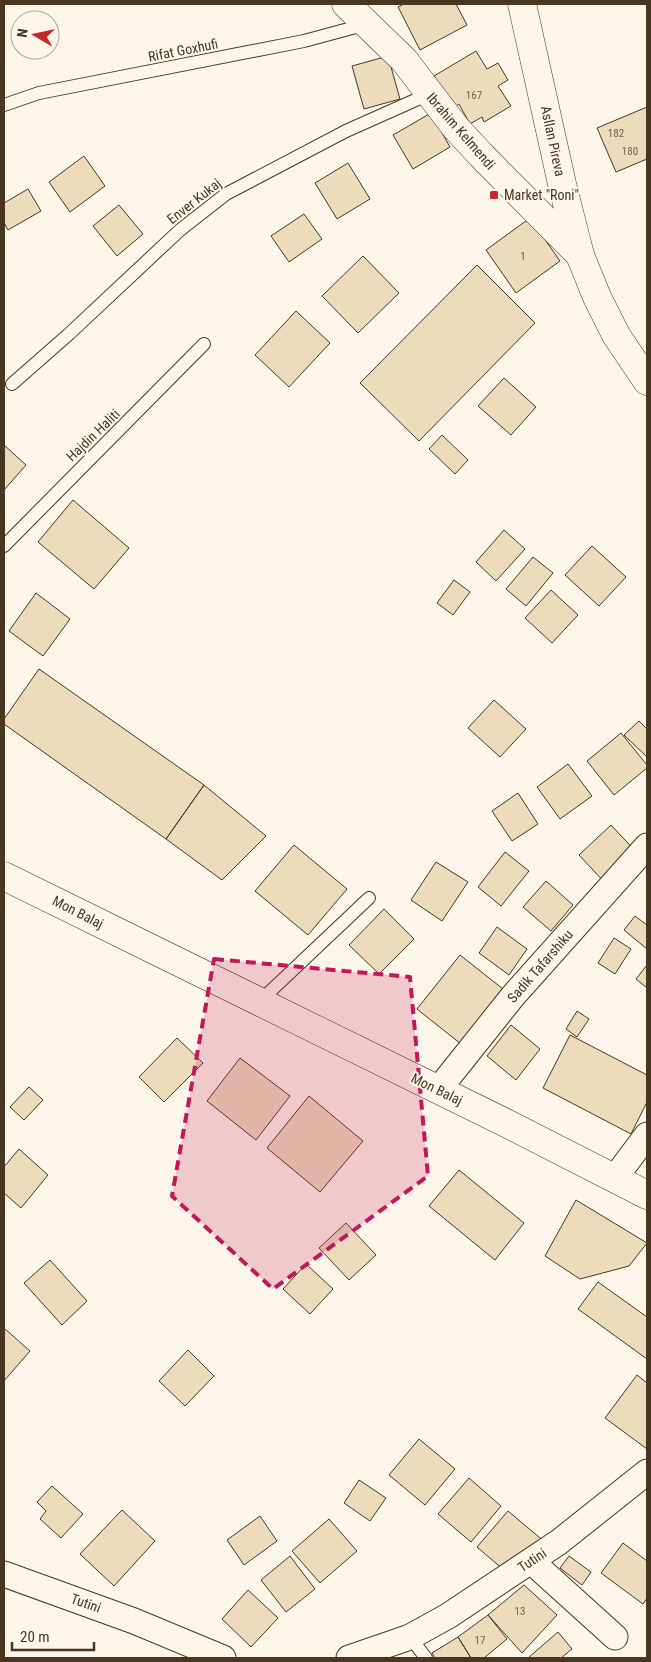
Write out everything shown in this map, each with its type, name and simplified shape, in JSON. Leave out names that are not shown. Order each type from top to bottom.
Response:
[{"type":"street","name":"Ibrahim Kelmendi","points":[[346,4],[404,60],[456,128],[481,156],[580,255]]},
{"type":"street","name":"Asllan Pireva","points":[[522,4],[562,184],[580,255],[597,297],[616,334],[647,381]]},
{"type":"street","name":"Sadik Tafarshiku","points":[[438,1090],[513,996],[647,846]]},
{"type":"street","name":"Mon Balaj","points":[[4,876],[647,1195]]},
{"type":"street","points":[[614,1179],[647,1135]]},
{"type":"street","name":"Tutini","points":[[349,1658],[410,1637],[448,1616],[559,1542],[647,1472]]},
{"type":"street","points":[[531,1561],[615,1637]]},
{"type":"street","name":"Tutini","points":[[4,1574],[134,1621],[223,1658]]},
{"type":"lane","name":"Rifat Goxhufi","points":[[4,105],[39,93],[304,41],[367,24]]},
{"type":"lane","name":"Enver Kukaj","points":[[12,384],[70,334],[180,230],[226,194],[346,131],[429,94]]},
{"type":"lane","name":"Hajdin Haliti","points":[[4,546],[204,344]]},
{"type":"lane","points":[[260,1002],[369,898]]},
{"type":"lane","points":[[410,1637],[426,1658]]},
{"type":"highlighted area","points":[[214,959],[410,977],[428,1176],[273,1289],[172,1196]]},
{"type":"building","points":[[404,4],[456,4],[467,25],[420,50],[398,7]]},
{"type":"building","points":[[476,51],[487,69],[498,63],[508,80],[498,86],[511,106],[484,122],[482,117],[470,124],[459,104],[453,108],[434,76]]},
{"type":"building","points":[[388,56],[400,99],[364,109],[352,66]]},
{"type":"building","points":[[647,107],[647,159],[616,172],[597,128]]},
{"type":"building","points":[[431,113],[450,147],[413,169],[393,135]]},
{"type":"building","points":[[84,156],[105,186],[70,212],[49,182]]},
{"type":"building","points":[[348,163],[370,199],[337,219],[315,183]]},
{"type":"building","points":[[28,189],[41,211],[8,230],[4,223],[4,203]]},
{"type":"building","points":[[119,205],[143,234],[117,256],[93,226]]},
{"type":"building","points":[[304,214],[322,239],[289,262],[271,236]]},
{"type":"building","points":[[530,218],[560,261],[516,293],[486,250]]},
{"type":"building","points":[[363,256],[399,293],[358,333],[322,296]]},
{"type":"building","points":[[477,265],[535,323],[419,441],[360,383]]},
{"type":"building","points":[[296,311],[330,343],[289,387],[255,355]]},
{"type":"building","points":[[504,378],[536,407],[511,435],[478,406]]},
{"type":"building","points":[[442,435],[468,460],[455,474],[429,449]]},
{"type":"building","points":[[4,445],[26,465],[4,490]]},
{"type":"building","points":[[73,500],[129,548],[94,589],[38,542]]},
{"type":"building","points":[[504,530],[525,549],[496,581],[476,562]]},
{"type":"building","points":[[592,546],[626,577],[599,606],[565,575]]},
{"type":"building","points":[[533,557],[553,573],[526,606],[506,589]]},
{"type":"building","points":[[454,580],[470,592],[453,615],[437,603]]},
{"type":"building","points":[[551,590],[578,615],[552,643],[525,618]]},
{"type":"building","points":[[36,593],[70,619],[43,656],[9,631]]},
{"type":"building","points":[[39,669],[204,785],[166,839],[4,724],[4,719]]},
{"type":"building","points":[[494,700],[526,729],[500,757],[468,728]]},
{"type":"building","points":[[639,721],[647,729],[647,757],[624,735]]},
{"type":"building","points":[[621,733],[647,765],[647,768],[614,795],[587,761]]},
{"type":"building","points":[[568,764],[592,796],[560,819],[537,787]]},
{"type":"building","points":[[204,785],[266,836],[222,880],[166,839]]},
{"type":"building","points":[[518,793],[538,824],[512,841],[492,811]]},
{"type":"building","points":[[611,825],[639,855],[607,885],[579,855]]},
{"type":"building","points":[[294,845],[347,889],[308,935],[255,891]]},
{"type":"building","points":[[505,852],[529,871],[501,906],[478,887]]},
{"type":"building","points":[[436,862],[468,882],[442,921],[411,900]]},
{"type":"building","points":[[546,881],[573,905],[551,931],[523,907]]},
{"type":"building","points":[[384,909],[414,939],[379,974],[349,945]]},
{"type":"building","points":[[635,916],[647,925],[647,949],[624,930]]},
{"type":"building","points":[[497,927],[527,949],[509,975],[479,953]]},
{"type":"building","points":[[614,938],[631,949],[615,974],[598,963]]},
{"type":"building","points":[[460,955],[503,989],[461,1044],[417,1009]]},
{"type":"building","points":[[647,965],[647,988],[636,979]]},
{"type":"building","points":[[577,1011],[589,1019],[577,1037],[566,1029]]},
{"type":"building","points":[[511,1025],[540,1049],[516,1080],[487,1056]]},
{"type":"building","points":[[570,1035],[647,1075],[647,1102],[631,1134],[543,1088]]},
{"type":"building","points":[[177,1038],[203,1063],[164,1102],[139,1077]]},
{"type":"building","points":[[240,1058],[290,1096],[256,1140],[207,1101]]},
{"type":"building","points":[[29,1087],[43,1100],[24,1120],[10,1107]]},
{"type":"building","points":[[309,1096],[363,1141],[320,1192],[267,1148]]},
{"type":"building","points":[[19,1149],[48,1175],[21,1208],[4,1193],[4,1167]]},
{"type":"building","points":[[459,1170],[524,1223],[495,1260],[429,1206]]},
{"type":"building","points":[[576,1200],[647,1243],[629,1266],[580,1279],[545,1256]]},
{"type":"building","points":[[346,1223],[376,1255],[349,1280],[319,1248]]},
{"type":"building","points":[[50,1260],[87,1301],[62,1325],[24,1283]]},
{"type":"building","points":[[306,1264],[333,1289],[310,1314],[283,1289]]},
{"type":"building","points":[[598,1282],[647,1317],[647,1359],[578,1309]]},
{"type":"building","points":[[4,1328],[30,1351],[4,1381]]},
{"type":"building","points":[[188,1350],[214,1376],[185,1406],[159,1381]]},
{"type":"building","points":[[637,1375],[647,1383],[647,1449],[605,1418]]},
{"type":"building","points":[[419,1439],[455,1469],[425,1505],[389,1475]]},
{"type":"building","points":[[469,1478],[501,1506],[471,1542],[438,1514]]},
{"type":"building","points":[[359,1480],[386,1498],[370,1521],[344,1503]]},
{"type":"building","points":[[52,1486],[83,1514],[61,1538],[40,1519],[46,1511],[37,1502]]},
{"type":"building","points":[[122,1510],[155,1541],[114,1586],[80,1554]]},
{"type":"building","points":[[508,1511],[546,1543],[505,1571],[477,1547]]},
{"type":"building","points":[[260,1516],[277,1541],[244,1565],[227,1540]]},
{"type":"building","points":[[329,1519],[357,1551],[320,1583],[292,1551]]},
{"type":"building","points":[[623,1543],[647,1561],[647,1598],[643,1604],[601,1573]]},
{"type":"building","points":[[290,1556],[315,1589],[286,1612],[261,1580]]},
{"type":"building","points":[[569,1556],[591,1572],[582,1585],[560,1568]]},
{"type":"building","points":[[524,1585],[557,1615],[522,1653],[488,1615]]},
{"type":"building","points":[[248,1590],[278,1618],[251,1647],[222,1619]]},
{"type":"building","points":[[488,1615],[507,1639],[484,1658],[471,1658],[458,1637]]},
{"type":"building","points":[[558,1632],[572,1649],[561,1658],[528,1658]]},
{"type":"building","points":[[458,1637],[471,1658],[435,1658],[432,1653]]},
{"type":"place","name":"Market \"Roni\"","points":[[494,195]]}]
